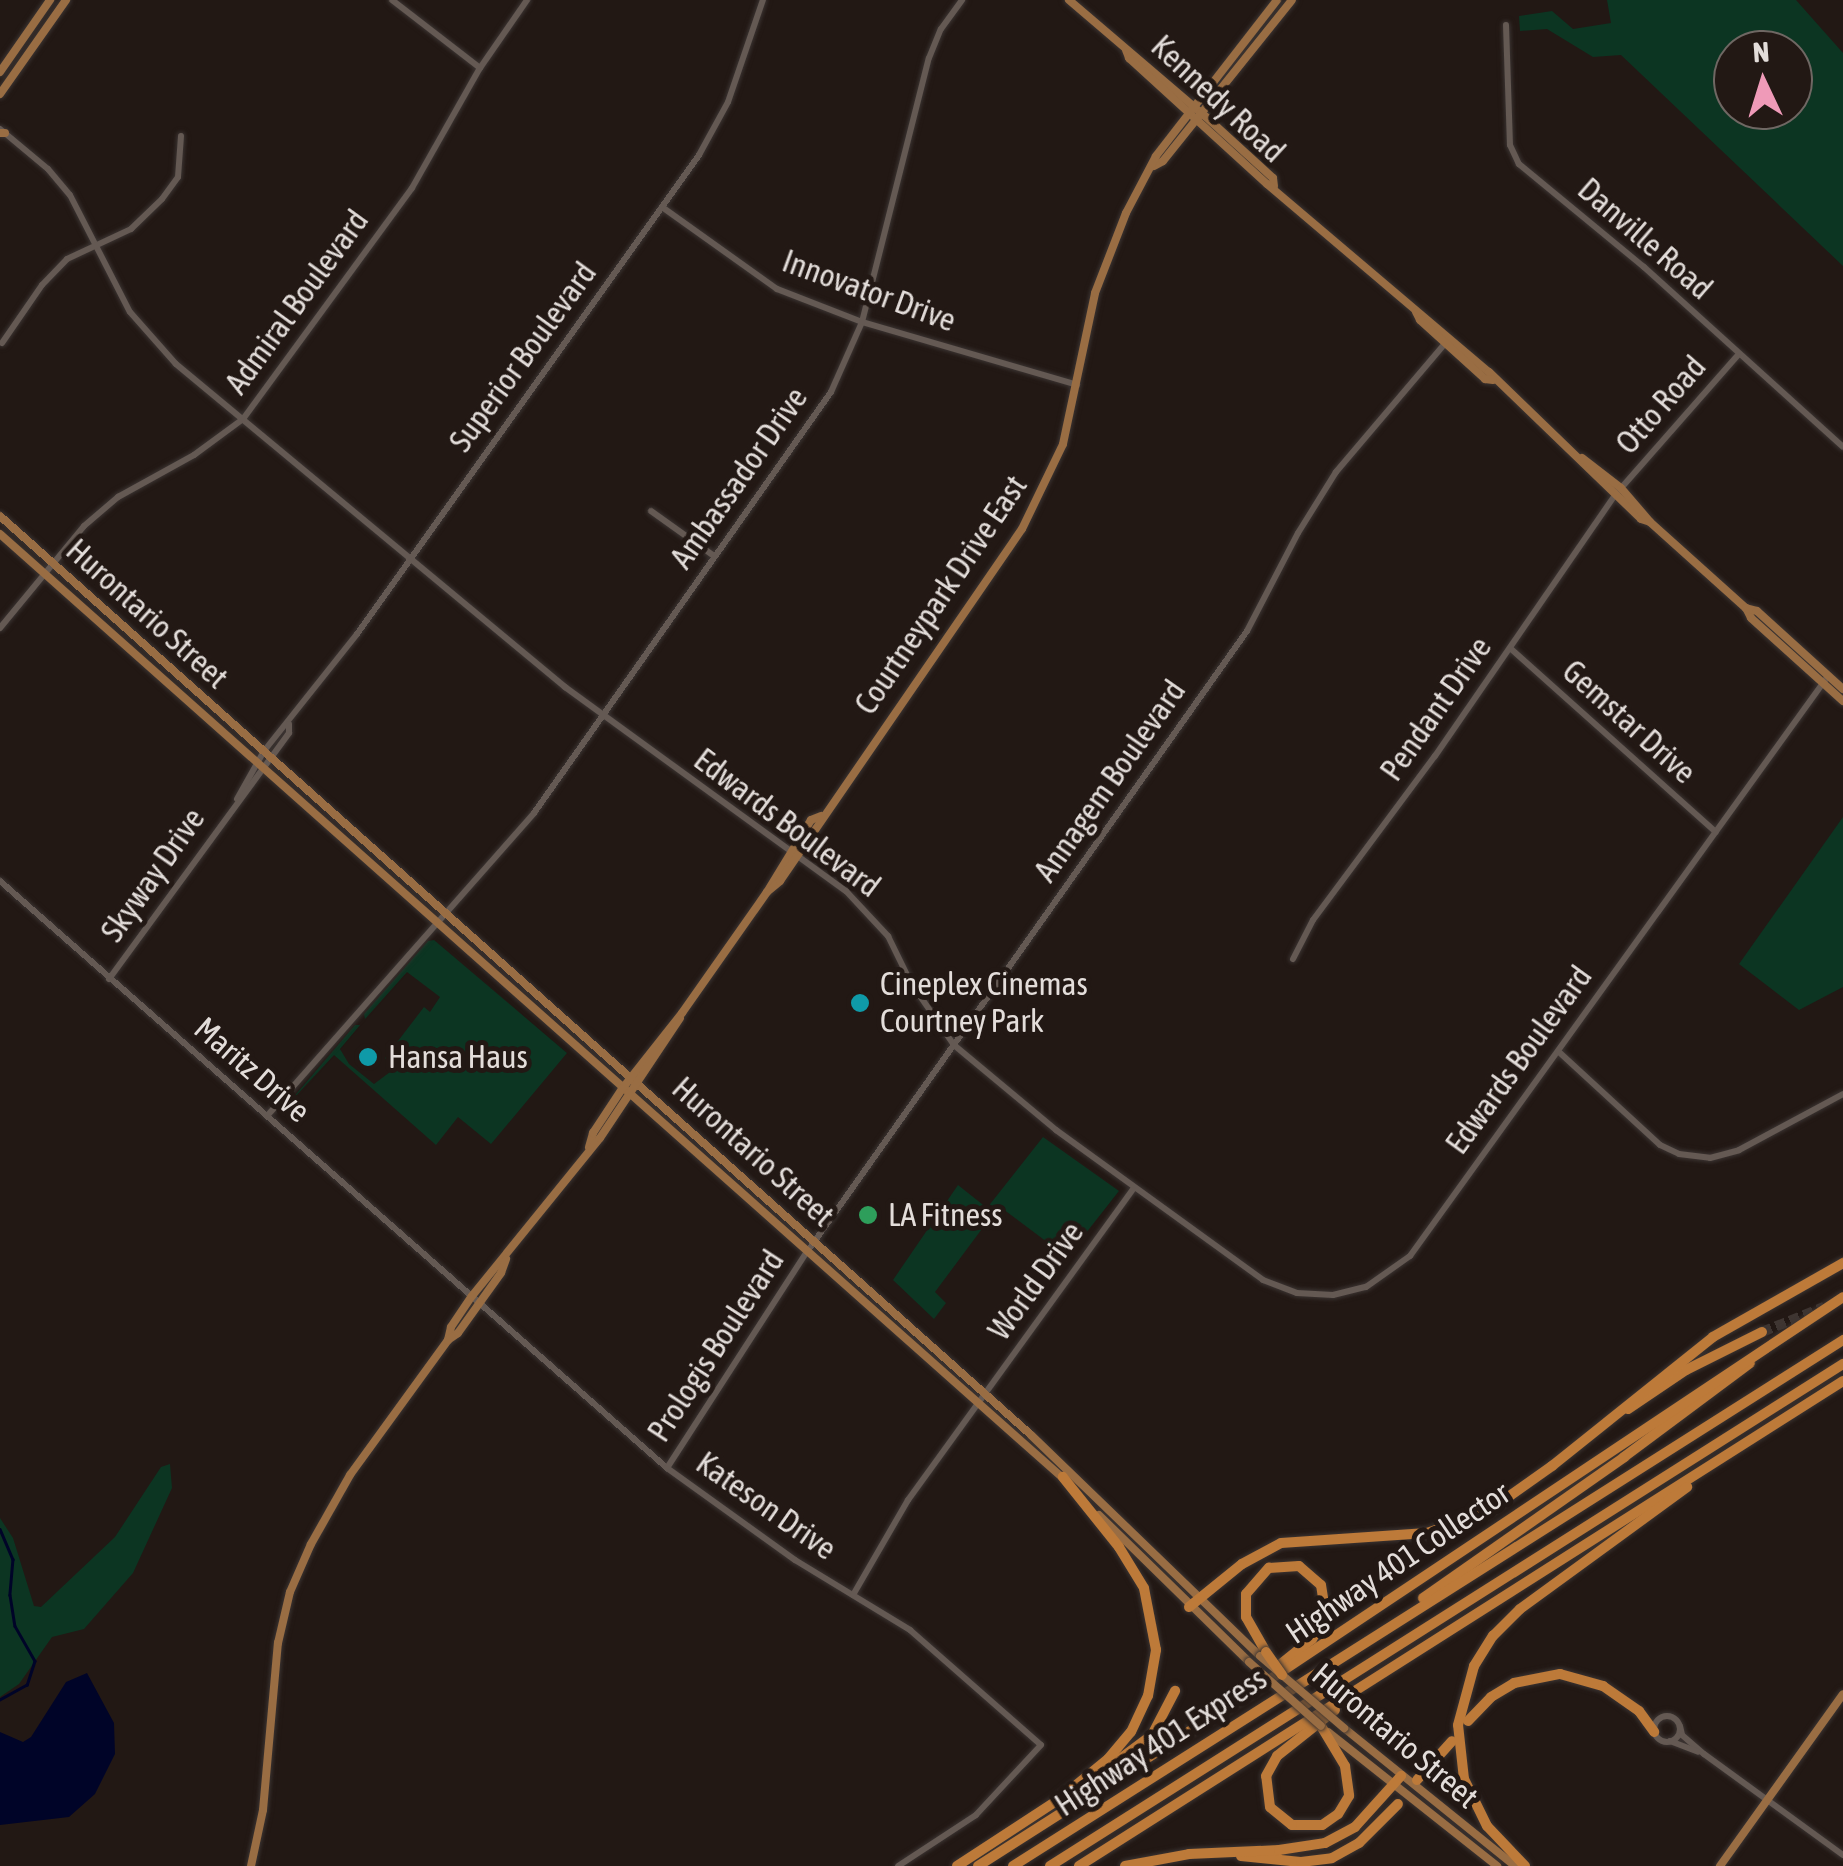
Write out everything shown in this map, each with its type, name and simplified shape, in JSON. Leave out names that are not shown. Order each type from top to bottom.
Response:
[{"type":"highway","points":[[1194,1604],[1242,1564],[1281,1543],[1408,1535],[1472,1520],[1508,1499],[1713,1338],[1843,1263]]},
{"type":"highway","name":"Highway 401 Collector","points":[[978,1866],[1216,1715],[1843,1297]]},
{"type":"highway","points":[[1590,1434],[1686,1370],[1762,1332]]},
{"type":"highway","name":"Highway 401 Express","points":[[1013,1866],[1843,1340]]},
{"type":"highway","points":[[1332,1662],[1624,1458],[1742,1372],[1761,1351]]},
{"type":"highway","name":"Highway 401 Express","points":[[1050,1866],[1843,1364]]},
{"type":"highway","points":[[1079,1866],[1843,1382]]},
{"type":"highway","points":[[1525,1866],[1480,1815],[1460,1760],[1462,1700],[1480,1655],[1508,1619],[1543,1590],[1747,1443]]},
{"type":"highway","points":[[1059,1799],[1108,1759],[1131,1732],[1148,1696],[1156,1650],[1144,1588],[1118,1547],[1062,1478]]},
{"type":"highway","points":[[1216,1715],[1320,1629],[1326,1615],[1324,1592],[1312,1574],[1298,1566],[1269,1568],[1246,1594],[1246,1617],[1263,1654],[1282,1675]]},
{"type":"highway","points":[[1468,1721],[1514,1682],[1560,1674],[1604,1686],[1639,1711],[1654,1732]]},
{"type":"highway","points":[[957,1866],[1138,1748],[1162,1722],[1175,1691]]},
{"type":"highway","points":[[1321,1726],[1349,1776],[1345,1805],[1322,1825],[1292,1825],[1276,1814],[1267,1797],[1271,1764],[1353,1691]]},
{"type":"highway","points":[[1417,1780],[1452,1741]]},
{"type":"highway","points":[[1125,1866],[1326,1842],[1355,1827],[1397,1781]]},
{"type":"highway","points":[[1225,1852],[1278,1861],[1332,1858],[1359,1843],[1398,1804]]},
{"type":"main road","points":[[0,72],[50,0]]},
{"type":"main road","points":[[0,94],[66,0]]},
{"type":"main road","name":"Kennedy Road","points":[[1069,0],[1126,50],[1129,58],[1582,458],[1640,519],[1650,522],[1746,608],[1751,618],[1843,689]]},
{"type":"main road","name":"Courtneypark Drive East","points":[[626,1093],[630,1077],[681,1014],[1022,529],[1063,444],[1103,269],[1126,213],[1154,166],[1277,0]]},
{"type":"main road","name":"Courtneypark Drive East","points":[[1194,112],[1292,0]]},
{"type":"main road","points":[[33,25],[42,33]]},
{"type":"main road","points":[[14,53],[24,59]]},
{"type":"main road","name":"Hurontario Street","points":[[0,516],[816,1241],[1110,1508],[1249,1662],[1321,1726]]},
{"type":"main road","name":"Hurontario Street","points":[[0,534],[1062,1478],[1194,1604],[1263,1654]]},
{"type":"main road","name":"Kennedy Road","points":[[1826,679],[1843,701]]},
{"type":"main road","name":"Courtneypark Drive East","points":[[626,1093],[638,1084],[676,1030],[681,1014]]},
{"type":"main road","points":[[252,1866],[263,1810],[278,1643],[290,1592],[310,1544],[350,1475],[448,1340],[480,1303],[506,1259],[589,1147],[600,1138],[626,1093]]},
{"type":"main road","points":[[448,1340],[451,1327],[472,1296],[506,1259]]},
{"type":"main road","name":"Hurontario Street","points":[[1282,1675],[1497,1866]]},
{"type":"main road","points":[[1720,1866],[1843,1694]]},
{"type":"main road","name":"Hurontario Street","points":[[1330,1737],[1515,1866]]},
{"type":"street","points":[[392,0],[480,68]]},
{"type":"street","name":"Admiral Boulevard","points":[[0,628],[84,526],[118,496],[194,455],[243,419],[412,188],[480,68],[527,0]]},
{"type":"street","name":"Superior Boulevard","points":[[268,754],[289,732],[289,724],[662,208],[723,112],[763,0]]},
{"type":"street","name":"Ambassador Drive","points":[[267,1116],[534,813],[826,400],[862,322],[929,58],[942,29],[962,0]]},
{"type":"street","name":"Danville Road","points":[[1506,25],[1510,145],[1518,164],[1644,267],[1843,447]]},
{"type":"street","name":"Edwards Boulevard","points":[[2,131],[48,169],[70,195],[135,318],[176,364],[603,717],[846,891],[888,936],[911,983],[954,1045],[1134,1188],[1263,1280],[1313,1295],[1366,1288],[1410,1256],[1826,679]]},
{"type":"street","points":[[2,343],[67,259],[135,226],[162,199],[178,178],[181,136]]},
{"type":"street","name":"Innovator Drive","points":[[662,208],[777,289],[862,322],[1077,384]]},
{"type":"street","name":"Annagem Boulevard","points":[[807,1252],[1247,631],[1298,533],[1336,472],[1448,340]]},
{"type":"street","name":"Otto Road","points":[[1618,492],[1738,355]]},
{"type":"street","name":"Pendant Drive","points":[[1293,959],[1313,920],[1618,492]]},
{"type":"street","points":[[651,510],[714,556]]},
{"type":"street","name":"Gemstar Drive","points":[[1510,648],[1716,832]]},
{"type":"street","name":"Skyway Drive","points":[[109,979],[268,754]]},
{"type":"street","name":"Maritz Drive","points":[[0,881],[472,1296]]},
{"type":"street","points":[[1559,1052],[1660,1145],[1679,1154],[1710,1158],[1739,1150],[1843,1094]]},
{"type":"street","name":"World Drive","points":[[853,1595],[908,1500],[1134,1188]]},
{"type":"street","name":"Prologis Boulevard","points":[[667,1468],[807,1252]]},
{"type":"street","name":"Kateson Drive","points":[[472,1296],[667,1468],[795,1560],[922,1640],[1041,1745],[976,1815],[898,1866]]},
{"type":"street","points":[[1704,1754],[1659,1739],[1654,1732],[1656,1720],[1664,1716],[1676,1719],[1682,1735],[1704,1754],[1843,1855]]},
{"type":"street","points":[[1670,1742],[1678,1736],[1680,1726]]},
{"type":"green space","points":[[1607,0],[1796,0],[1843,53],[1843,266],[1621,55],[1593,57],[1547,29],[1520,31],[1519,16],[1552,11],[1573,29],[1611,23]]},
{"type":"green space","points":[[1843,817],[1843,987],[1799,1010],[1739,964]]},
{"type":"green space","points":[[434,940],[567,1053],[491,1144],[458,1117],[436,1145],[334,1055],[280,1113],[355,1025],[360,1025],[340,1049],[349,1064],[374,1084],[394,1069],[385,1058],[424,1007],[430,1012],[440,997],[407,972],[365,1019],[364,1014],[428,941]]},
{"type":"green space","points":[[1043,1137],[1119,1191],[1067,1257],[1003,1209],[996,1210],[935,1292],[946,1303],[934,1319],[893,1280],[958,1185],[987,1208]]},
{"type":"green space","points":[[170,1464],[172,1488],[133,1573],[84,1629],[52,1637],[19,1684],[0,1697],[0,1518],[13,1538],[34,1606],[41,1607],[115,1537],[161,1467]]},
{"type":"water","points":[[87,1673],[114,1723],[115,1754],[95,1794],[69,1817],[0,1825],[0,1732],[23,1742],[31,1737],[66,1682]]},
{"type":"waterway","points":[[0,1529],[13,1559],[10,1595],[15,1626],[35,1661],[27,1685],[0,1700]]},
{"type":"tunnel","points":[[1762,1332],[1824,1307]]},
{"type":"place","name":"Cineplex Cinemas Courtney Park","points":[[860,1003]]},
{"type":"place","name":"Hansa Haus","points":[[368,1057]]},
{"type":"place","name":"LA Fitness","points":[[868,1215]]}]
